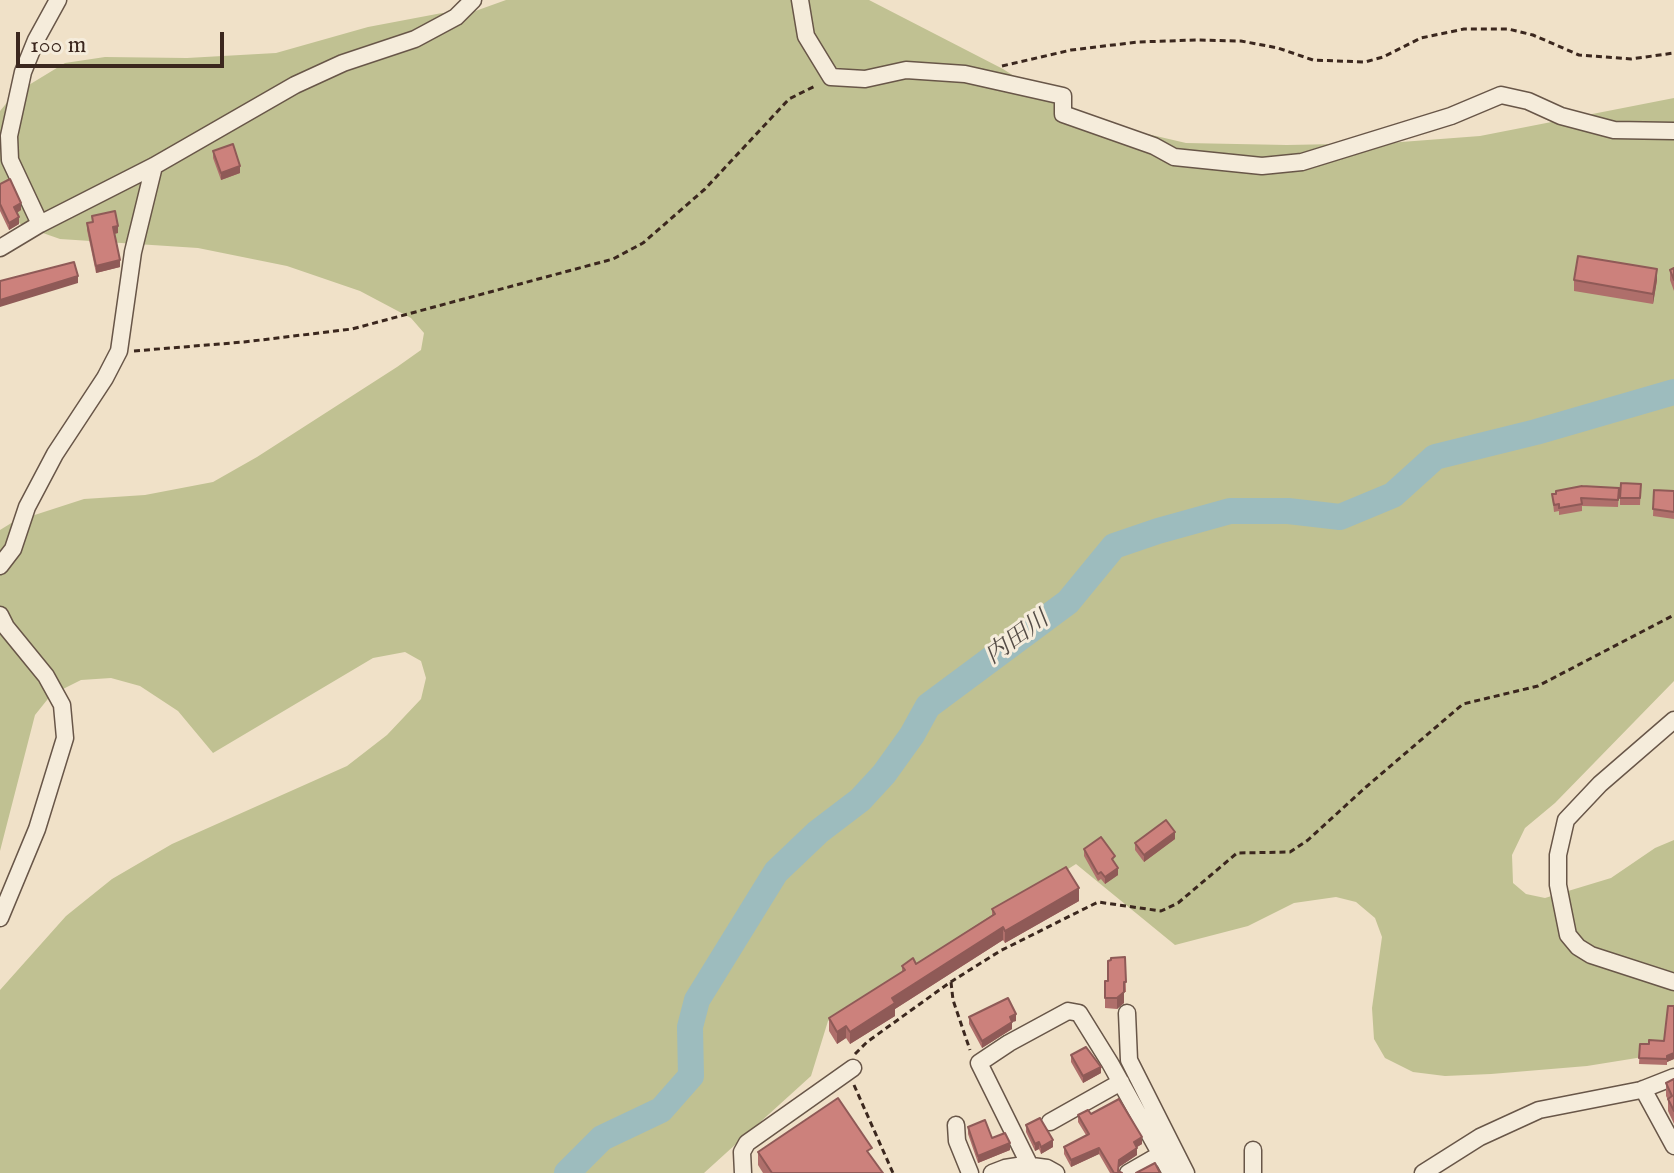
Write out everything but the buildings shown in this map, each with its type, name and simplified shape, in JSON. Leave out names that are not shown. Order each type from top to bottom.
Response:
[{"type":"street","points":[[40,224],[10,160],[9,136],[23,72],[58,0]]},
{"type":"street","points":[[0,248],[154,166],[295,85],[343,63],[415,39],[456,17],[473,0]]},
{"type":"street","points":[[800,0],[806,36],[831,77],[865,79],[906,70],[965,74],[1063,96],[1063,114],[1154,146],[1174,157],[1262,166],[1302,162],[1451,116],[1501,95],[1614,130],[1674,131]]},
{"type":"street","points":[[0,566],[13,549],[27,507],[55,454],[119,351],[133,252],[154,166]]},
{"type":"street","points":[[0,615],[6,627],[46,676],[62,705],[65,738],[37,829],[0,918]]},
{"type":"street","points":[[1673,978],[1591,955],[1578,947],[1568,935],[1562,913],[1558,855],[1566,820],[1600,784],[1674,720]]},
{"type":"street","points":[[1030,1166],[979,1063],[1068,1011],[1079,1013],[1171,1173]]},
{"type":"street","points":[[1127,1013],[1129,1060],[1186,1173]]},
{"type":"street","points":[[743,1173],[742,1152],[747,1143],[853,1068]]},
{"type":"street","points":[[1423,1173],[1480,1137],[1539,1110],[1643,1089],[1674,1077]]},
{"type":"street","points":[[1050,1122],[1121,1082]]},
{"type":"street","points":[[1643,1089],[1674,1146]]},
{"type":"street","points":[[956,1125],[957,1141],[970,1173]]},
{"type":"street","points":[[1253,1150],[1253,1173]]},
{"type":"street","points":[[1128,1173],[1161,1154]]},
{"type":"street","points":[[992,1173],[1005,1168],[1030,1166],[1055,1173]]},
{"type":"path","points":[[1000,67],[1071,50],[1138,42],[1196,40],[1241,41],[1278,48],[1313,60],[1365,62],[1383,57],[1421,38],[1464,29],[1508,29],[1533,35],[1579,55],[1631,59],[1674,53]]},
{"type":"path","points":[[119,351],[244,342],[352,329],[613,259],[643,243],[705,189],[789,99],[831,77]]},
{"type":"path","points":[[893,1173],[854,1085],[853,1056],[867,1042],[1000,951],[1098,902],[1161,911],[1178,903],[1237,853],[1290,852],[1308,840],[1463,704],[1538,686],[1674,615]]},
{"type":"path","points":[[951,982],[961,1030],[979,1063]]},
{"type":"green space","points":[[506,0],[869,0],[1003,69],[1064,108],[1113,126],[1186,143],[1388,143],[1480,136],[1674,98],[1674,681],[1555,803],[1525,828],[1512,855],[1513,883],[1526,894],[1545,898],[1611,878],[1655,848],[1674,840],[1674,1052],[1587,1066],[1491,1074],[1445,1076],[1413,1072],[1385,1058],[1374,1039],[1372,1008],[1382,937],[1375,918],[1356,902],[1336,897],[1294,903],[1248,926],[1175,945],[1076,864],[828,1021],[811,1076],[704,1173],[0,1173],[0,990],[66,916],[112,879],[172,844],[347,766],[387,735],[421,699],[426,678],[421,661],[405,652],[373,658],[213,753],[178,711],[140,686],[111,678],[81,680],[51,695],[35,715],[0,851],[0,530],[13,522],[84,499],[145,495],[213,482],[397,367],[421,350],[424,333],[411,318],[360,291],[287,266],[198,248],[60,239],[23,226],[0,207],[0,111],[14,94],[65,63],[105,57],[187,58],[276,53],[368,27],[442,13],[467,14]]},
{"type":"waterway","name":"内田川","points":[[567,1173],[602,1138],[661,1110],[691,1076],[690,1027],[697,1000],[776,872],[818,832],[860,800],[884,774],[928,706],[1068,602],[1114,546],[1230,511],[1288,511],[1340,517],[1393,495],[1435,457],[1674,392]]}]
